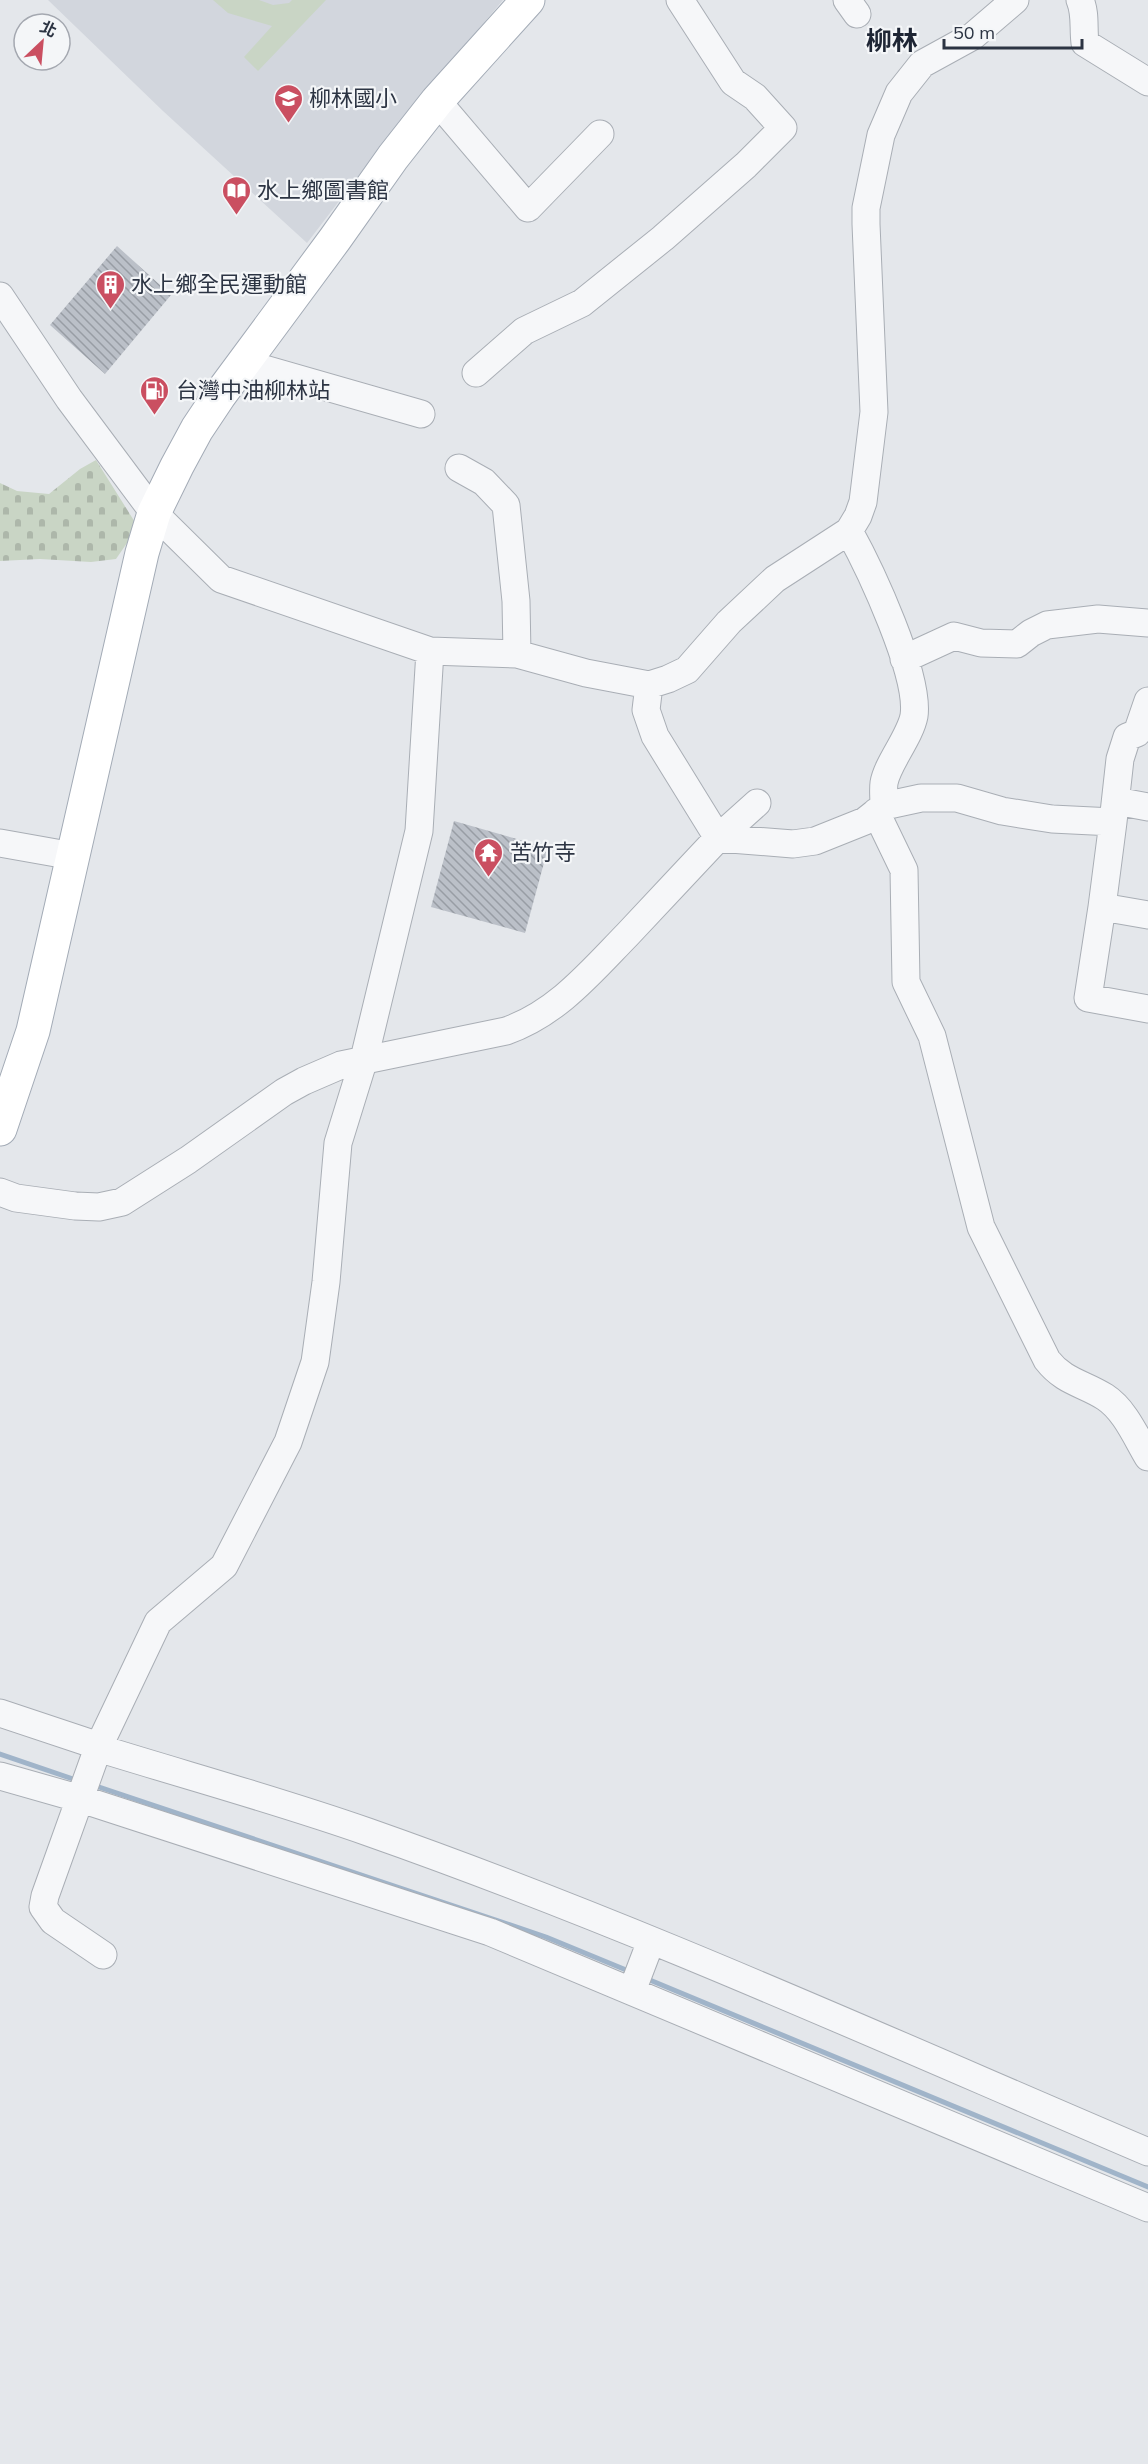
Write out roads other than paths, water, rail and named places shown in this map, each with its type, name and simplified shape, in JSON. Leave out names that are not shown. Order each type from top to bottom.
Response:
[{"type":"main road","points":[[1,1120],[33,1031],[142,553],[154,513],[197,429],[393,157],[437,101],[528,0]]},
{"type":"street","points":[[476,373],[524,331],[582,303],[672,231],[746,165],[783,128],[755,97],[733,82],[680,0]]},
{"type":"street","points":[[0,296],[69,399],[154,513],[221,579],[430,651],[517,654],[586,674],[649,685],[687,670],[729,622],[775,579],[849,531],[858,516],[863,502],[874,412],[866,208],[880,135],[899,93],[922,64],[973,36],[1015,0]]},
{"type":"street","points":[[1080,0],[1085,11],[1083,29],[1085,43],[1148,82]]},
{"type":"street","points":[[437,101],[528,208],[600,134]]},
{"type":"street","points":[[243,363],[421,414]]},
{"type":"street","points":[[459,468],[484,482],[506,505],[516,601],[517,654]]},
{"type":"street","points":[[849,531],[869,568],[904,659],[915,703],[913,718],[884,781],[880,809],[904,870],[906,982],[918,1002],[932,1036],[981,1227],[1047,1360],[1056,1372],[1104,1396],[1118,1408],[1148,1457]]},
{"type":"street","points":[[904,659],[954,636],[981,643],[1017,644],[1031,633],[1047,625],[1098,619],[1148,623]]},
{"type":"street","points":[[103,1955],[53,1921],[43,1907],[45,1896],[98,1748],[158,1622],[224,1566],[288,1442],[315,1362],[328,1261],[338,1143],[364,1059],[419,831],[430,651]]},
{"type":"street","points":[[649,685],[646,710],[655,736],[718,838]]},
{"type":"street","points":[[1148,701],[1142,733],[1127,737],[1120,759],[1115,812],[1088,999],[1148,1009]]},
{"type":"street","points":[[718,838],[793,844],[815,841],[865,821],[880,809],[921,798],[957,798],[1002,811],[1042,817],[1115,812],[1148,807]]},
{"type":"street","points":[[0,1192],[16,1198],[75,1206],[99,1207],[122,1202],[188,1160],[284,1092],[341,1065],[506,1031],[529,1023],[558,1004],[718,838],[757,803]]},
{"type":"street","points":[[0,843],[73,856]]},
{"type":"street","points":[[1102,907],[1148,915]]},
{"type":"street","points":[[0,1713],[93,1744],[98,1748],[366,1831],[493,1878],[651,1941],[1148,2152]]},
{"type":"street","points":[[0,1776],[81,1799],[490,1932],[1148,2208]]},
{"type":"street","points":[[632,1991],[651,1941]]},
{"type":"waterway","points":[[0,1754],[79,1781]]},
{"type":"waterway","points":[[93,1785],[546,1937],[631,1972]]},
{"type":"waterway","points":[[645,1978],[1148,2187]]},
{"type":"place","name":"柳林國小","points":[[288,124]]},
{"type":"place","name":"水上鄉圖書館","points":[[236,216]]},
{"type":"place","name":"水上鄉全民運動館","points":[[110,310]]},
{"type":"place","name":"台灣中油柳林站","points":[[155,416]]},
{"type":"place","name":"苦竹寺","points":[[489,878]]},
{"type":"district","name":"柳林","points":[[892,40]]}]
